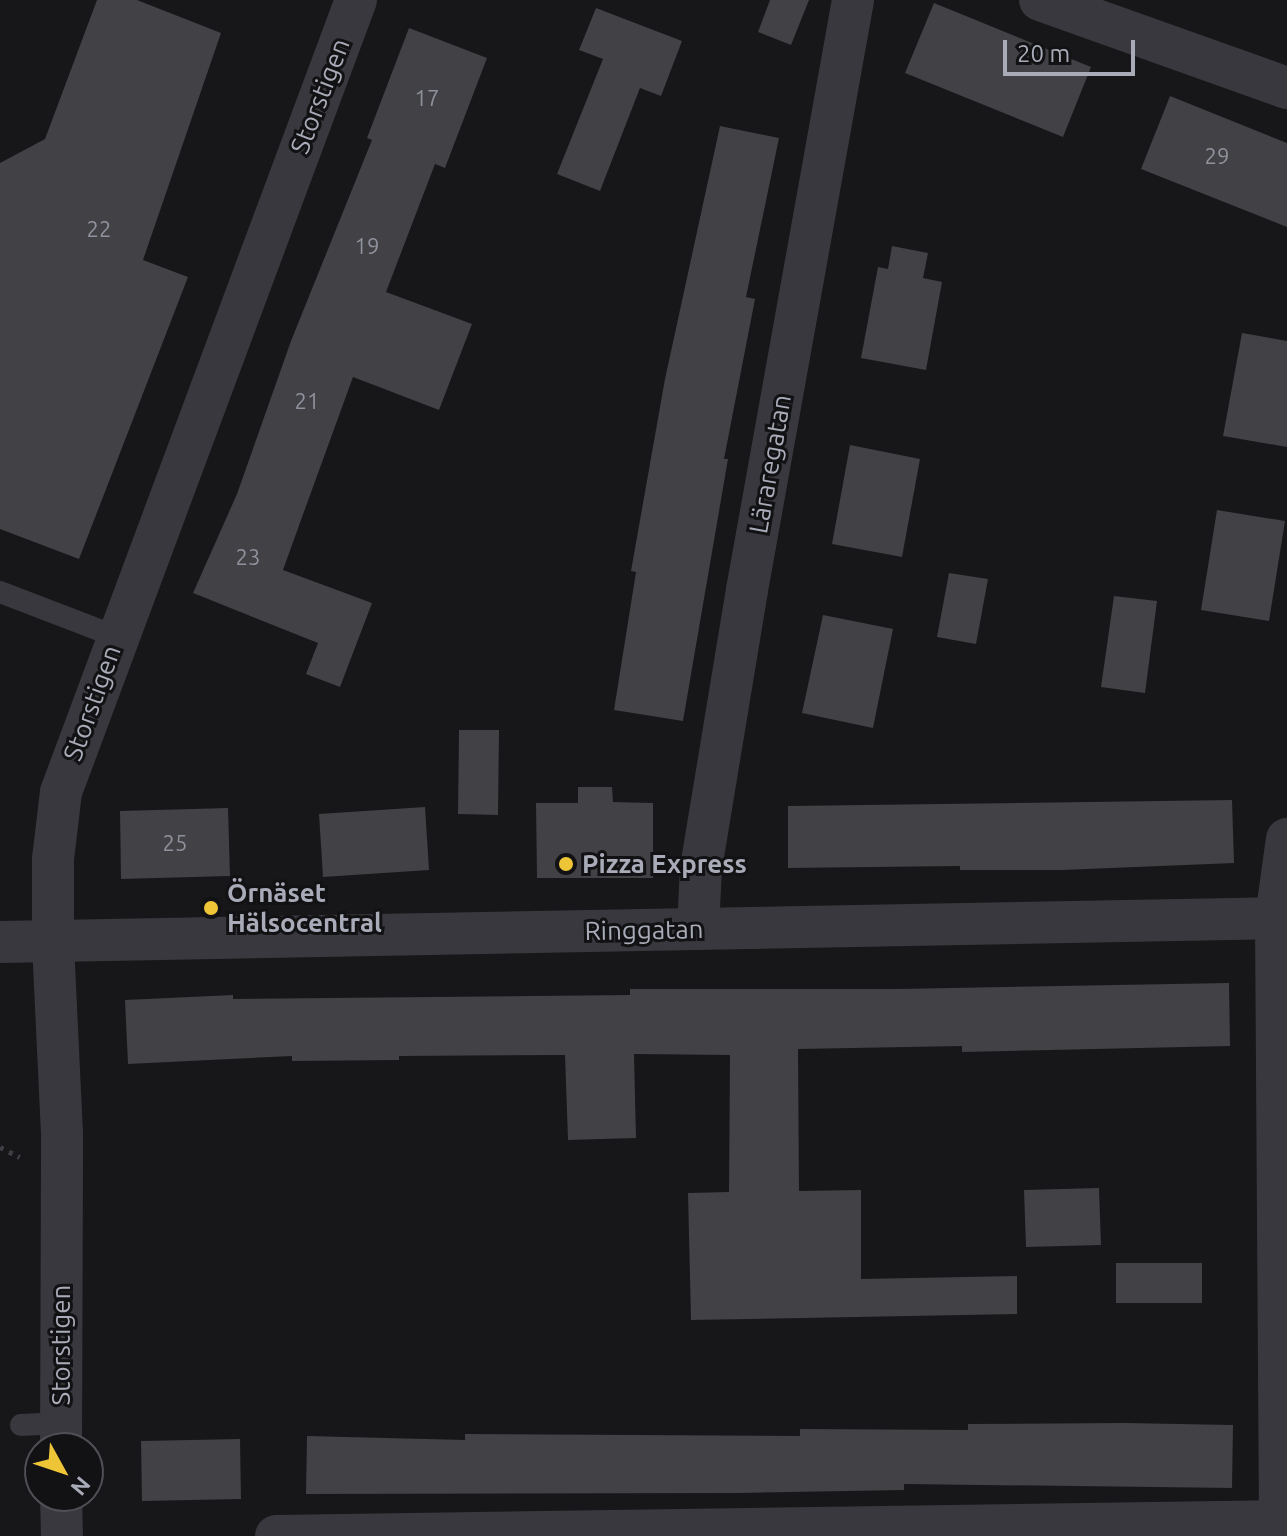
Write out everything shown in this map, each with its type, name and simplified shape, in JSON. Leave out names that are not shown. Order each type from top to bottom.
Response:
[{"type":"street","name":"Storstigen","points":[[48,1432],[62,1134],[53,941],[53,859],[61,792],[356,0]]},
{"type":"street","name":"Läraregatan","points":[[698,929],[701,868],[739,636],[853,0]]},
{"type":"street","points":[[1040,0],[1287,88]]},
{"type":"street","points":[[276,1536],[1283,1521],[1281,918],[1287,839]]},
{"type":"street","name":"Ringgatan","points":[[0,942],[1281,918]]},
{"type":"street","points":[[61,1512],[62,1536]]},
{"type":"lane","points":[[0,592],[117,637]]},
{"type":"building","points":[[97,0],[137,0],[221,33],[143,260],[188,277],[79,559],[0,529],[0,163],[45,139]]},
{"type":"building","points":[[770,0],[809,0],[791,45],[758,32]]},
{"type":"building","points":[[934,3],[1091,67],[1063,137],[905,73]]},
{"type":"building","points":[[596,8],[682,41],[661,96],[640,88],[600,191],[557,174],[603,59],[579,50]]},
{"type":"building","points":[[409,28],[487,58],[445,168],[435,164],[386,292],[472,324],[439,410],[353,377],[301,520],[283,570],[372,603],[340,687],[306,674],[318,643],[193,593],[237,494],[291,341],[372,140],[367,138]]},
{"type":"building","points":[[1170,96],[1287,143],[1287,227],[1141,169]]},
{"type":"building","points":[[720,126],[779,138],[746,297],[755,299],[724,459],[728,459],[683,721],[614,710],[636,572],[631,571],[665,379]]},
{"type":"building","points":[[892,246],[928,253],[923,278],[942,282],[926,370],[861,358],[878,267],[888,269]]},
{"type":"building","points":[[1242,333],[1287,341],[1287,447],[1223,436]]},
{"type":"building","points":[[850,445],[920,459],[902,557],[832,544]]},
{"type":"building","points":[[1217,510],[1285,521],[1269,621],[1201,610]]},
{"type":"building","points":[[949,573],[988,579],[976,644],[937,637]]},
{"type":"building","points":[[1114,596],[1157,601],[1145,693],[1101,687]]},
{"type":"building","points":[[823,615],[893,629],[873,728],[802,713]]},
{"type":"building","points":[[459,730],[499,730],[498,815],[458,814]]},
{"type":"building","points":[[578,787],[612,787],[613,802],[653,803],[653,878],[537,878],[536,803],[578,803]]},
{"type":"building","points":[[1232,800],[1234,863],[1063,870],[960,870],[960,866],[788,868],[788,806]]},
{"type":"building","points":[[425,807],[429,870],[323,877],[319,814]]},
{"type":"building","points":[[228,808],[230,876],[121,879],[120,811]]},
{"type":"building","points":[[1229,983],[1230,1046],[962,1052],[962,1046],[798,1049],[799,1191],[861,1190],[861,1279],[1017,1276],[1017,1314],[691,1320],[688,1193],[729,1192],[730,1055],[634,1054],[636,1138],[568,1140],[565,1055],[399,1056],[399,1060],[292,1061],[292,1056],[128,1064],[125,1000],[233,995],[233,999],[630,995],[630,989],[898,989]]},
{"type":"building","points":[[1099,1188],[1101,1245],[1026,1247],[1024,1190]]},
{"type":"building","points":[[1116,1263],[1202,1263],[1202,1303],[1116,1303]]},
{"type":"building","points":[[968,1424],[1233,1425],[1232,1488],[904,1484],[904,1490],[740,1493],[306,1494],[307,1436],[465,1440],[465,1434],[800,1436],[800,1429],[968,1430]]},
{"type":"building","points":[[240,1439],[241,1499],[142,1501],[141,1441]]},
{"type":"place","name":"Pizza Express","points":[[566,864]]},
{"type":"place","name":"Örnäset Hälsocentral","points":[[211,908]]}]
